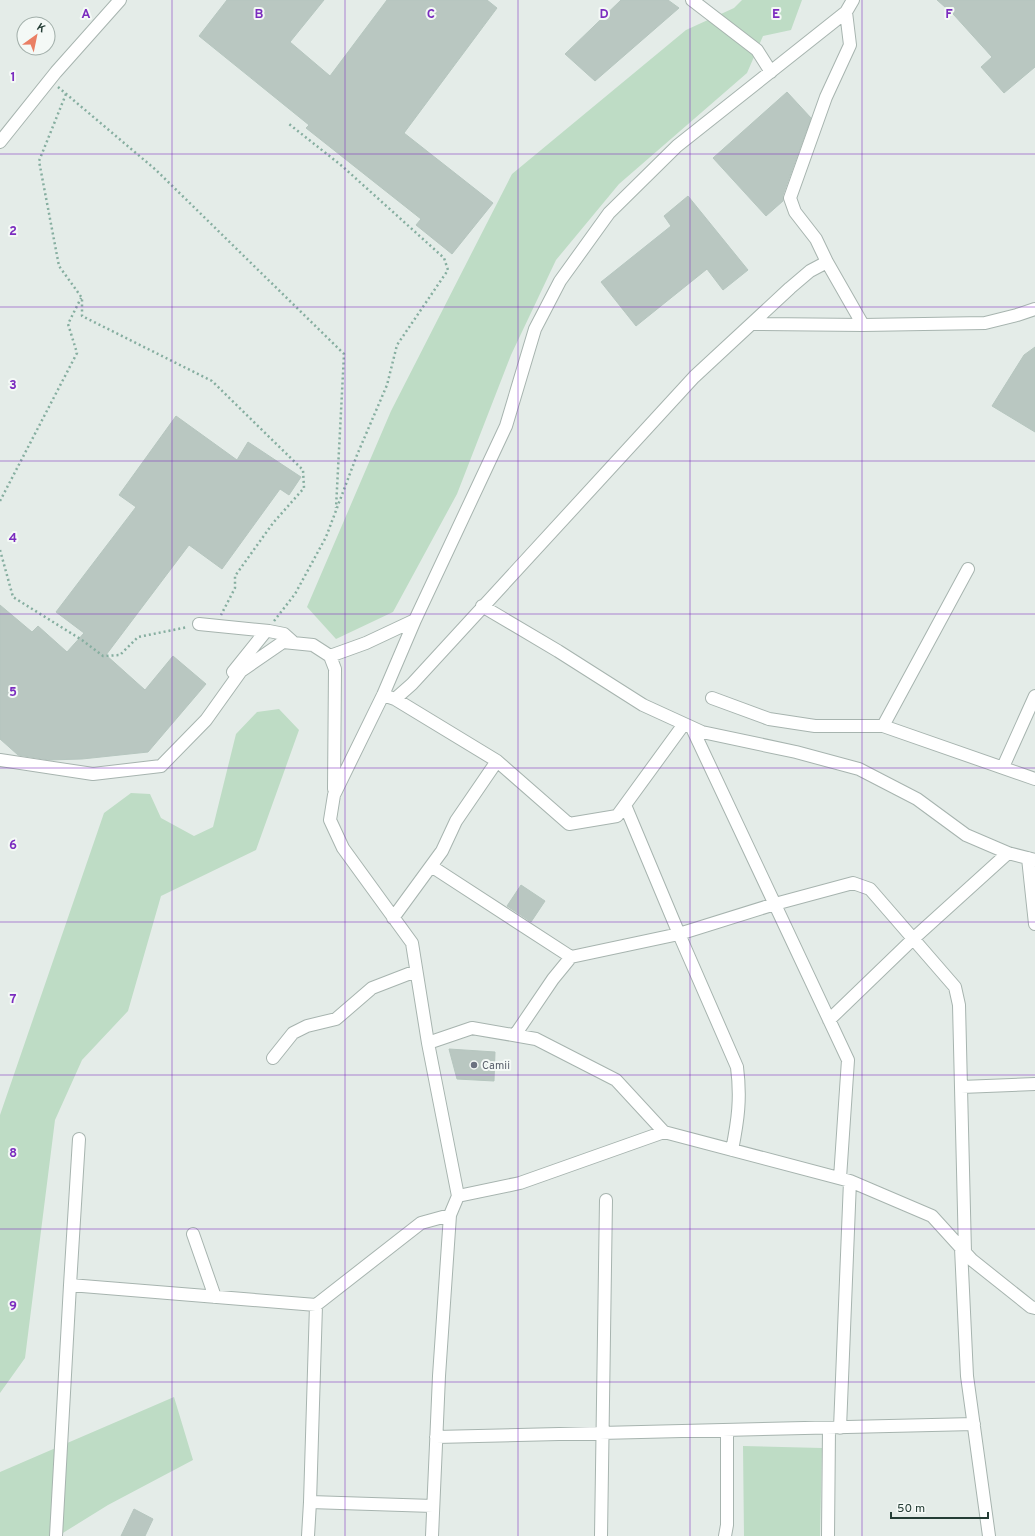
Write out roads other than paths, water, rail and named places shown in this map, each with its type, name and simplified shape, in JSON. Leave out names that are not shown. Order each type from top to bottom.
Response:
[{"type":"street","points":[[0,142],[50,80],[120,0]]},
{"type":"street","points":[[692,0],[757,50],[771,72]]},
{"type":"street","points":[[334,795],[382,695],[415,620],[506,426],[535,329],[560,281],[609,213],[677,146],[846,12],[853,0]]},
{"type":"street","points":[[846,12],[850,45],[826,97],[790,198],[795,212],[816,239],[827,262],[863,325]]},
{"type":"street","points":[[395,699],[412,684],[482,606],[694,377],[810,271],[827,262]]},
{"type":"street","points":[[753,324],[985,324],[1035,309]]},
{"type":"street","points":[[883,726],[968,569]]},
{"type":"street","points":[[482,606],[558,651],[643,705],[688,726],[702,732],[796,752],[859,769],[917,799],[966,835],[1008,853],[1031,859],[1035,924]]},
{"type":"street","points":[[330,656],[366,643],[415,620]]},
{"type":"street","points":[[199,624],[284,634],[294,643]]},
{"type":"street","points":[[206,720],[220,688],[266,631]]},
{"type":"street","points":[[0,760],[93,774],[161,766],[206,720],[241,671],[283,642],[313,646],[330,656],[335,669],[334,795],[330,820],[343,848],[412,943],[428,1043],[458,1196],[450,1215],[436,1437],[432,1536]]},
{"type":"street","points":[[382,695],[395,699],[497,761],[569,824],[617,816],[688,726]]},
{"type":"street","points":[[1008,769],[1035,696]]},
{"type":"street","points":[[712,698],[769,719],[815,726],[883,726],[1035,779]]},
{"type":"street","points":[[688,726],[775,904],[848,1060],[845,1180],[828,1536]]},
{"type":"street","points":[[394,918],[442,851],[456,821],[497,761]]},
{"type":"street","points":[[625,805],[737,1067],[740,1088],[739,1112],[732,1150]]},
{"type":"street","points":[[829,1020],[913,939],[1008,853]]},
{"type":"street","points":[[431,866],[572,957]]},
{"type":"street","points":[[515,1035],[554,979],[572,957],[679,934],[775,904],[853,883],[870,889],[955,986],[959,1005],[963,1250],[967,1376],[989,1536]]},
{"type":"street","points":[[273,1058],[293,1033],[307,1026],[336,1019],[372,988],[416,971]]},
{"type":"street","points":[[428,1043],[472,1028],[536,1039],[616,1080],[664,1132],[845,1180],[932,1216],[972,1260],[1031,1308],[1035,1308]]},
{"type":"street","points":[[961,1087],[1035,1084]]},
{"type":"street","points":[[458,1196],[520,1183],[664,1132]]},
{"type":"street","points":[[56,1536],[79,1139]]},
{"type":"street","points":[[601,1536],[606,1200]]},
{"type":"street","points":[[70,1286],[316,1305],[421,1223],[450,1215]]},
{"type":"street","points":[[193,1234],[215,1297]]},
{"type":"street","points":[[308,1536],[316,1305]]},
{"type":"street","points":[[436,1437],[974,1424]]},
{"type":"street","points":[[725,1536],[727,1525],[727,1430]]},
{"type":"street","points":[[310,1502],[433,1506]]},
{"type":"place","name":"Camii","points":[[474,1065]]}]
